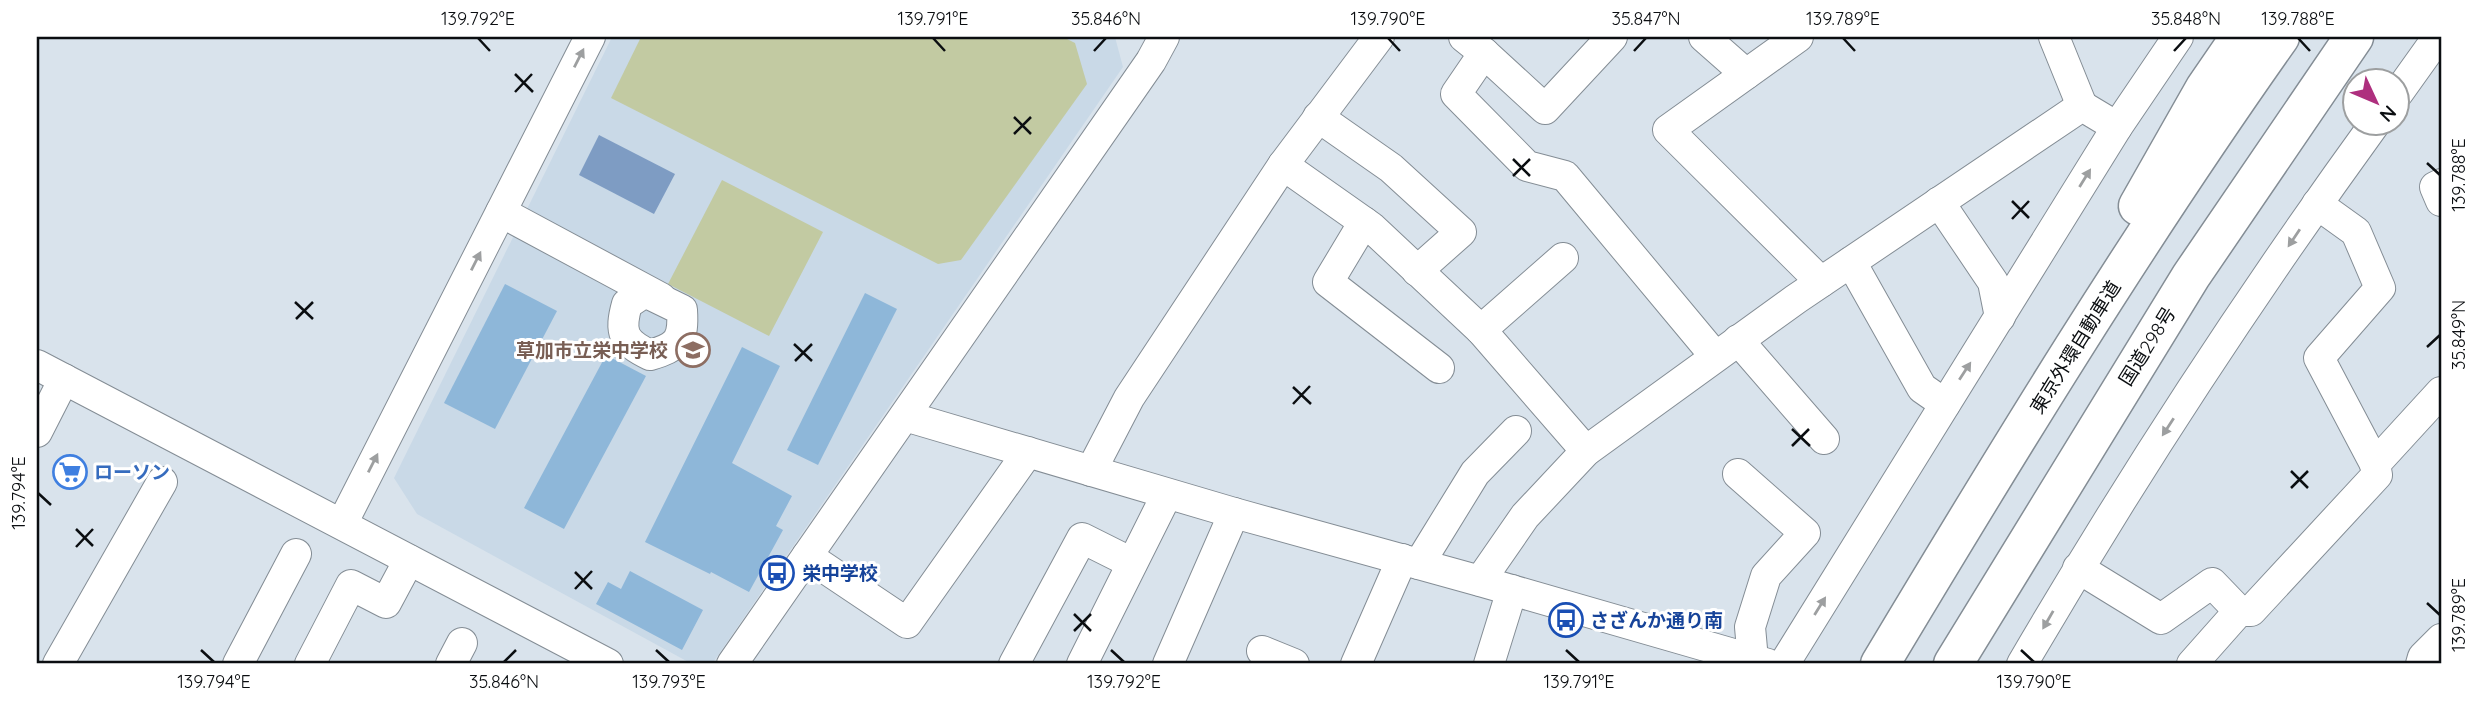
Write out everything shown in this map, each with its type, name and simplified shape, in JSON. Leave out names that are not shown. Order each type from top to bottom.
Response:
[{"type":"highway","points":[[1858,664],[2124,229],[2205,88],[2240,37]]},
{"type":"highway","points":[[2124,229],[2256,37]]},
{"type":"highway","name":"東京外環自動車道","points":[[1880,664],[2138,247],[2280,37]]},
{"type":"highway","points":[[1930,664],[2183,254],[2328,37]]},
{"type":"highway","name":"国道298号","points":[[1953,664],[2191,276],[2354,37]]},
{"type":"highway","points":[[2191,276],[2309,126],[2372,37]]},
{"type":"highway","points":[[1981,664],[2002,628],[2112,402]]},
{"type":"highway","points":[[1851,664],[1901,593]]},
{"type":"street","points":[[342,524],[590,37]]},
{"type":"street","points":[[732,664],[1151,61],[1163,37]]},
{"type":"street","points":[[1091,471],[1129,398],[1283,165],[1379,37]]},
{"type":"street","points":[[1612,37],[1545,109],[1474,45],[1456,94],[1527,166],[1565,176],[1726,348],[1824,439]]},
{"type":"street","points":[[1704,37],[1746,74]]},
{"type":"street","points":[[1798,37],[1668,130],[1821,282]]},
{"type":"street","points":[[2054,37],[2082,106],[2117,127]]},
{"type":"street","points":[[1784,664],[2117,127],[2178,37]]},
{"type":"street","points":[[2412,73],[2438,37]]},
{"type":"street","points":[[1480,581],[1525,516],[1586,451],[1726,348],[2082,106]]},
{"type":"street","points":[[1318,117],[1391,168],[1461,232],[1417,271]]},
{"type":"street","points":[[2022,664],[2078,568],[2202,374],[2366,136]]},
{"type":"street","points":[[1283,165],[1364,222],[1481,330],[1586,451]]},
{"type":"street","points":[[2441,184],[2435,187],[2441,201]]},
{"type":"street","points":[[1939,202],[1993,282],[2000,317]]},
{"type":"street","points":[[2078,568],[2161,620],[2212,583],[2239,611],[2251,611],[2377,475],[2375,464],[2319,358],[2380,288],[2356,232],[2317,204]]},
{"type":"street","points":[[501,212],[664,300]]},
{"type":"street","points":[[1364,222],[1328,282],[1439,368]]},
{"type":"street","points":[[1481,330],[1563,258]]},
{"type":"street","points":[[1851,262],[1922,388],[1945,404]]},
{"type":"street","points":[[37,365],[608,664]]},
{"type":"street","points":[[37,432],[64,379]]},
{"type":"street","points":[[2375,464],[2441,392]]},
{"type":"street","points":[[905,416],[1167,494],[1760,662]]},
{"type":"street","points":[[1356,664],[1410,561],[1475,473],[1516,431]]},
{"type":"street","points":[[807,556],[907,623],[1028,452]]},
{"type":"street","points":[[1738,474],[1805,533],[1766,576],[1750,627],[1760,662]]},
{"type":"street","points":[[58,664],[162,482]]},
{"type":"street","points":[[1082,664],[1167,494]]},
{"type":"street","points":[[1168,664],[1234,513]]},
{"type":"street","points":[[1014,664],[1082,537],[1132,563]]},
{"type":"street","points":[[238,664],[296,554]]},
{"type":"street","points":[[310,664],[351,585],[386,603],[409,560]]},
{"type":"street","points":[[1489,664],[1512,590]]},
{"type":"street","points":[[2192,664],[2239,611]]},
{"type":"street","points":[[2421,664],[2423,657],[2441,639]]},
{"type":"street","points":[[1262,651],[1294,664]]},
{"type":"shaded area","name":"草加市立栄中学校","points":[[612,37],[1115,37],[1123,67],[712,664],[692,664],[417,514],[394,478]]},
{"type":"green space","points":[[641,37],[1063,37],[1075,43],[1087,84],[961,260],[938,264],[611,98]]},
{"type":"green space","points":[[722,180],[823,232],[769,336],[668,284]]},
{"type":"water","points":[[599,135],[675,174],[654,214],[579,175]]},
{"type":"building","points":[[505,284],[557,311],[495,429],[444,403]]},
{"type":"building","points":[[865,293],[897,309],[818,465],[787,450]]},
{"type":"building","points":[[742,347],[780,366],[732,463],[792,496],[776,526],[783,530],[749,592],[645,542]]},
{"type":"building","points":[[606,355],[646,376],[564,529],[524,508]]},
{"type":"building","points":[[630,571],[703,610],[682,650],[596,604],[608,582],[621,589]]},
{"type":"place","name":"草加市立栄中学校","points":[[693,350]]},
{"type":"place","name":"ローソン","points":[[70,472]]},
{"type":"place","name":"栄中学校","points":[[777,573]]},
{"type":"place","name":"さざんか通り南","points":[[1566,620]]}]
